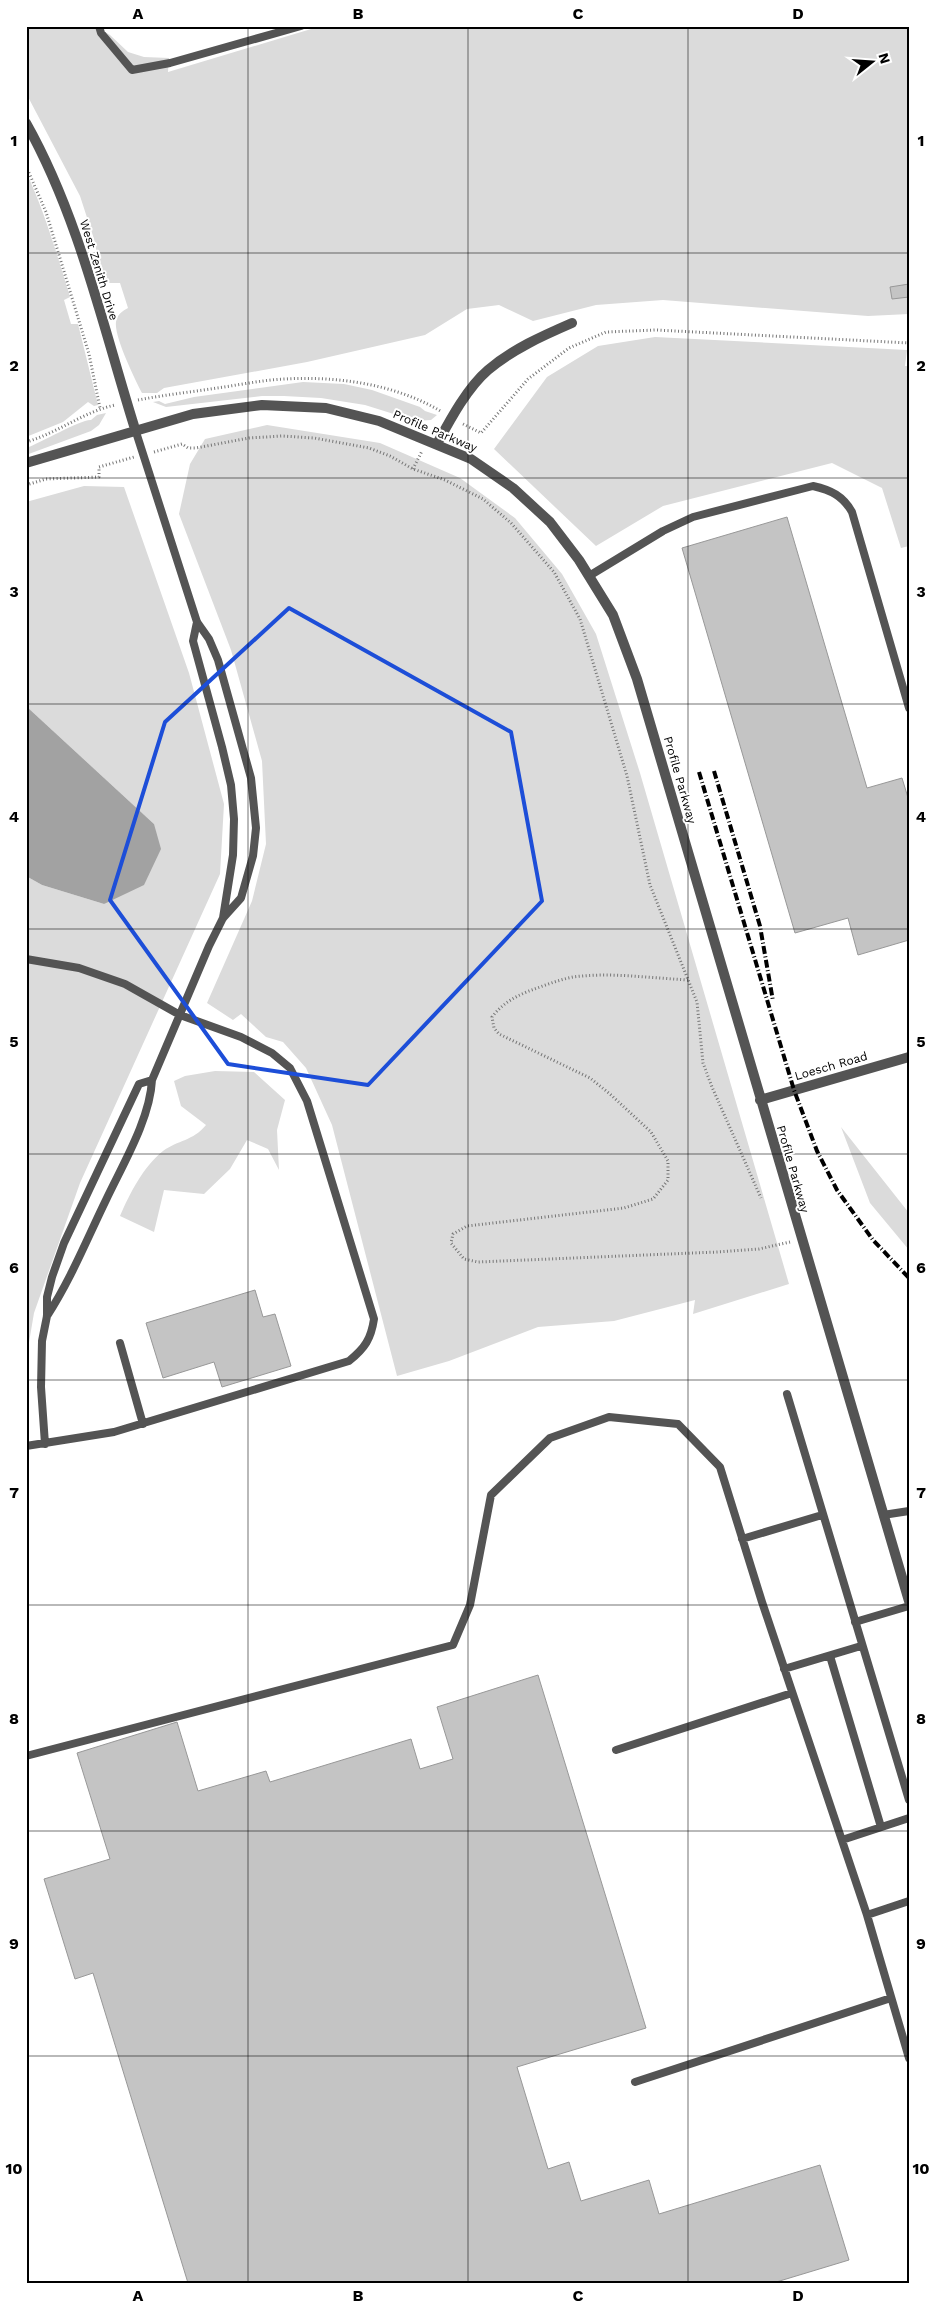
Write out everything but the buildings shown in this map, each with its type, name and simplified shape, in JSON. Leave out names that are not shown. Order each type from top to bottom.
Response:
[{"type":"street","name":"West Zenith Drive","points":[[26,123],[50,167],[66,208],[135,430]]},
{"type":"street","points":[[437,444],[451,417],[487,371],[526,344],[572,323]]},
{"type":"street","name":"Profile Parkway","points":[[26,463],[193,414],[262,405],[326,408],[379,421],[472,459],[530,503],[565,540],[613,615],[638,678],[801,1240],[909,1601]]},
{"type":"street","name":"Loesch Road","points":[[760,1100],[909,1057]]},
{"type":"lane","points":[[99,26],[101,33],[132,70],[170,63],[301,26]]},
{"type":"lane","points":[[47,1316],[73,1270],[132,1144],[151,1098],[152,1080],[209,946],[223,918],[242,898],[253,856],[256,828],[251,778],[218,660],[197,622],[135,430]]},
{"type":"lane","points":[[589,576],[663,531],[694,517],[814,486],[826,489],[846,502],[852,512],[909,708]]},
{"type":"lane","points":[[197,622],[193,640],[231,785],[234,819],[233,855],[223,918]]},
{"type":"lane","points":[[26,959],[79,968],[124,984],[180,1015],[241,1037],[272,1054],[290,1068],[307,1101],[374,1319],[371,1337],[364,1350],[349,1361],[114,1432],[26,1446]]},
{"type":"lane","points":[[45,1444],[41,1387],[42,1341],[47,1316],[47,1297],[64,1243],[139,1084],[152,1080]]},
{"type":"lane","points":[[120,1343],[143,1424]]},
{"type":"lane","points":[[787,1394],[861,1646],[909,1800]]},
{"type":"lane","points":[[26,1756],[453,1645],[470,1605],[491,1495],[550,1438],[609,1417],[678,1424],[720,1467],[784,1669],[867,1915],[909,2058]]},
{"type":"lane","points":[[883,1515],[909,1511]]},
{"type":"lane","points":[[742,1539],[822,1515]]},
{"type":"lane","points":[[855,1622],[909,1606]]},
{"type":"lane","points":[[784,1669],[861,1646]]},
{"type":"lane","points":[[830,1656],[881,1827]]},
{"type":"lane","points":[[616,1750],[792,1692]]},
{"type":"lane","points":[[842,1840],[909,1818]]},
{"type":"lane","points":[[867,1915],[909,1902]]},
{"type":"lane","points":[[635,2082],[891,1998]]},
{"type":"path","points":[[26,166],[38,190],[57,248],[89,354],[100,408]]},
{"type":"path","points":[[188,448],[249,438],[282,436],[314,438],[369,448],[390,456],[414,469],[445,480],[483,499],[511,523],[554,572],[580,619],[627,776],[650,885],[697,1002],[703,1062],[712,1087],[761,1198]]},
{"type":"path","points":[[26,485],[46,479],[99,477]]},
{"type":"path","points":[[688,980],[606,976],[573,977],[536,988],[499,1007],[492,1017],[494,1028],[499,1034],[590,1078],[651,1132],[668,1161],[668,1180],[653,1199],[624,1208],[467,1226],[453,1234],[451,1243],[464,1259],[478,1262],[759,1249],[801,1240]]},
{"type":"highlighted area","points":[[289,608],[511,732],[542,901],[368,1085],[228,1064],[110,900],[165,722]]},
{"type":"shaded area","points":[[26,26],[95,26],[110,35],[128,52],[144,57],[169,58],[168,72],[321,26],[909,26],[909,314],[868,316],[663,300],[596,305],[533,321],[499,305],[467,309],[425,335],[307,362],[164,388],[157,393],[142,393],[126,358],[116,329],[117,317],[128,308],[120,283],[110,283],[102,277],[94,239],[80,196],[26,93]]},
{"type":"shaded area","points":[[26,172],[45,218],[70,297],[64,300],[71,324],[78,324],[98,405],[94,406],[88,402],[63,422],[26,437]]},
{"type":"shaded area","points":[[655,337],[907,350],[905,366],[909,366],[909,546],[901,548],[882,488],[832,463],[663,506],[596,546],[494,449],[547,377],[598,346]]},
{"type":"shaded area","points":[[303,382],[344,384],[372,390],[437,415],[431,420],[416,421],[365,405],[321,398],[284,396],[262,396],[166,407],[153,402],[159,401],[165,404],[194,397]]},
{"type":"shaded area","points":[[106,413],[99,425],[91,431],[26,455],[26,448],[79,423],[91,420],[97,415]]},
{"type":"shaded area","points":[[267,425],[380,443],[460,478],[515,518],[562,574],[596,634],[640,773],[789,1284],[693,1314],[695,1300],[614,1321],[538,1327],[449,1361],[397,1376],[332,1125],[306,1068],[283,1042],[266,1037],[241,1014],[233,1020],[207,1003],[252,901],[266,844],[262,761],[231,650],[179,514],[190,464],[205,439]]},
{"type":"shaded area","points":[[84,486],[124,487],[189,673],[224,804],[220,874],[80,1183],[34,1313],[26,1360],[26,876],[42,885],[104,904],[154,824],[26,706],[26,502]]},
{"type":"shaded area","points":[[26,706],[154,824],[161,849],[144,885],[104,904],[42,885],[26,876]]},
{"type":"shaded area","points":[[215,1071],[254,1072],[285,1100],[277,1130],[279,1170],[268,1149],[247,1140],[230,1169],[204,1194],[164,1190],[154,1232],[120,1216],[138,1181],[156,1157],[169,1147],[196,1134],[206,1125],[181,1106],[174,1081],[185,1076]]},
{"type":"shaded area","points":[[841,1127],[909,1213],[909,1250],[870,1203]]},
{"type":"railway","points":[[714,771],[760,926],[773,1001]]},
{"type":"railway","points":[[699,772],[794,1090],[817,1151],[837,1190],[873,1240],[909,1278]]}]
